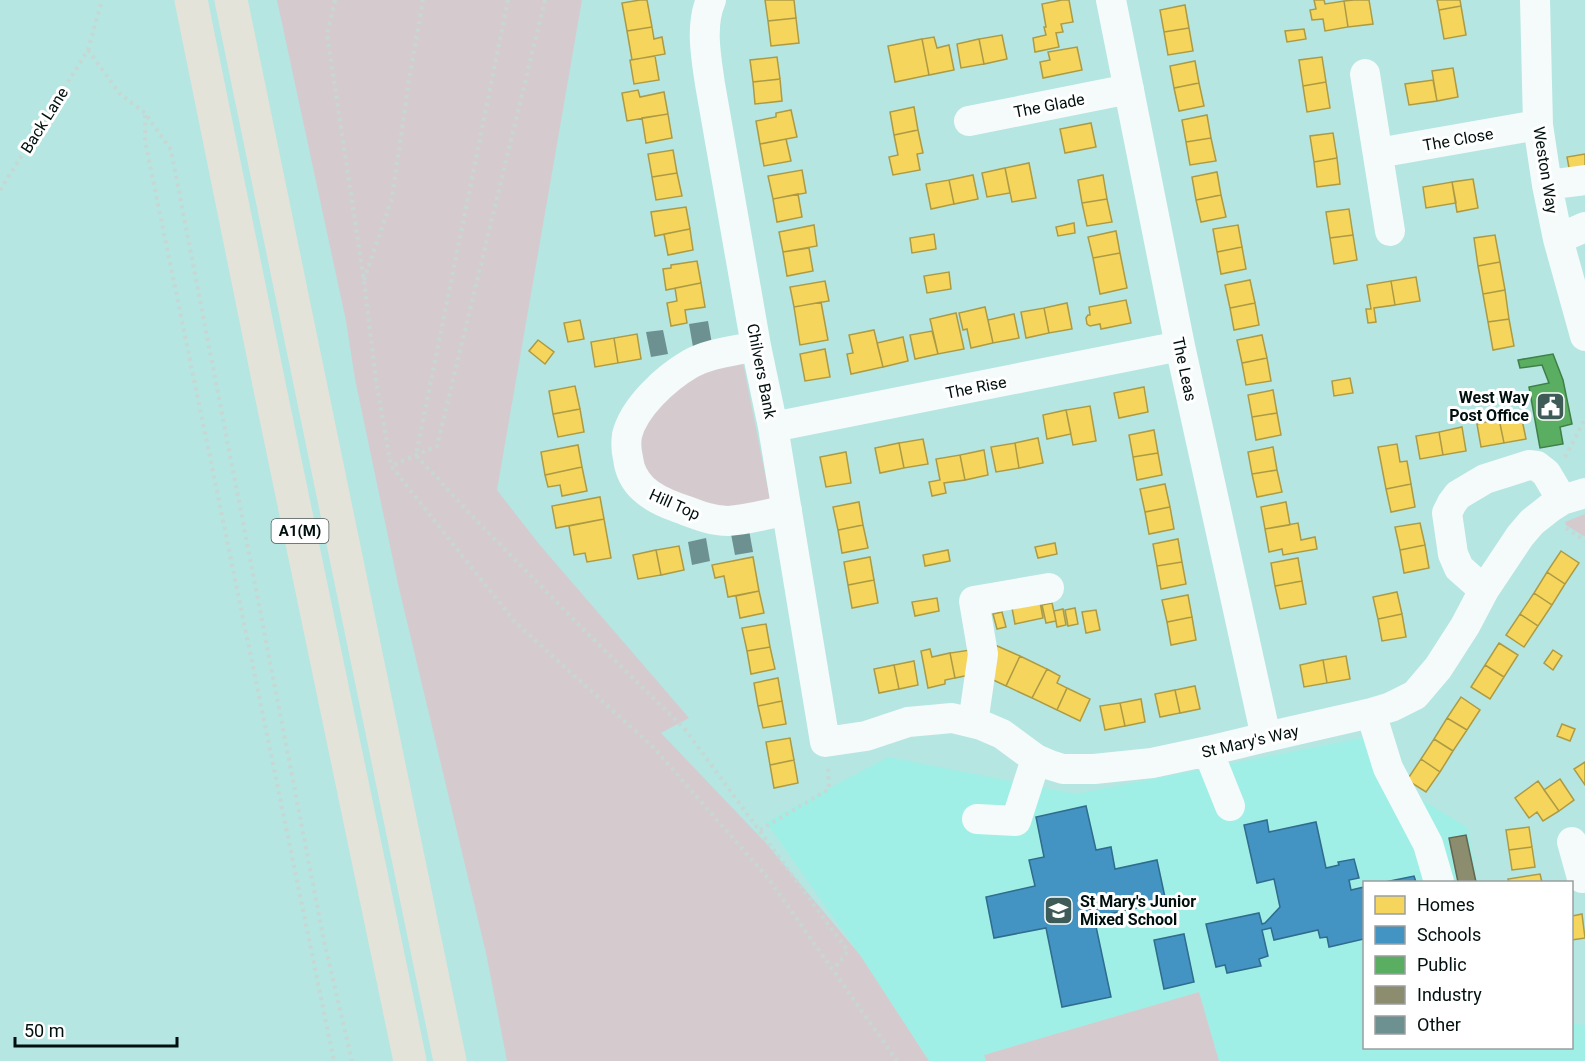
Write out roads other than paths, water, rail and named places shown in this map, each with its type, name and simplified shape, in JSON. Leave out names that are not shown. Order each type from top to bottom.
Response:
[{"type":"highway","name":"A1(M)","points":[[191,0],[411,1061]]},
{"type":"highway","name":"A1(M)","points":[[231,0],[450,1061]]},
{"type":"street","name":"Chilvers Bank","points":[[711,0],[705,25],[707,59],[756,346],[773,427],[825,742]]},
{"type":"street","name":"The Leas","points":[[1111,0],[1180,346],[1266,736]]},
{"type":"street","name":"Weston Way","points":[[1535,0],[1538,125],[1558,239],[1579,292],[1585,336]]},
{"type":"street","points":[[1365,74],[1390,231]]},
{"type":"street","name":"The Glade","points":[[969,121],[1129,89]]},
{"type":"street","name":"The Close","points":[[1378,153],[1538,125]]},
{"type":"street","points":[[1548,185],[1585,180]]},
{"type":"street","points":[[1558,239],[1585,227]]},
{"type":"street","name":"Hill Top","points":[[756,346],[707,357],[692,363],[655,392],[638,412],[628,434],[626,447],[628,465],[640,487],[650,495],[708,518],[728,520],[787,510]]},
{"type":"street","name":"The Rise","points":[[773,427],[1180,346]]},
{"type":"street","points":[[1485,590],[1459,568],[1453,554],[1447,513],[1452,502],[1458,495],[1485,479],[1529,465],[1542,469],[1566,492]]},
{"type":"street","name":"St Mary's Way","points":[[825,742],[866,736],[908,722],[952,718],[981,724],[1002,734],[1036,759],[1050,765],[1064,769],[1094,769],[1152,763],[1391,707],[1415,694],[1438,668],[1520,536],[1566,492]]},
{"type":"street","points":[[973,723],[983,654],[974,601],[1049,588]]},
{"type":"street","points":[[1371,713],[1388,768],[1428,844],[1439,881]]},
{"type":"street","points":[[1208,751],[1230,806]]},
{"type":"street","points":[[977,819],[1016,822],[1036,759]]},
{"type":"street","points":[[1572,842],[1582,878],[1585,878]]},
{"type":"place","name":"West Way Post Office","points":[[1550,406]]},
{"type":"place","name":"St Mary's Junior Mixed School","points":[[1059,910]]}]
